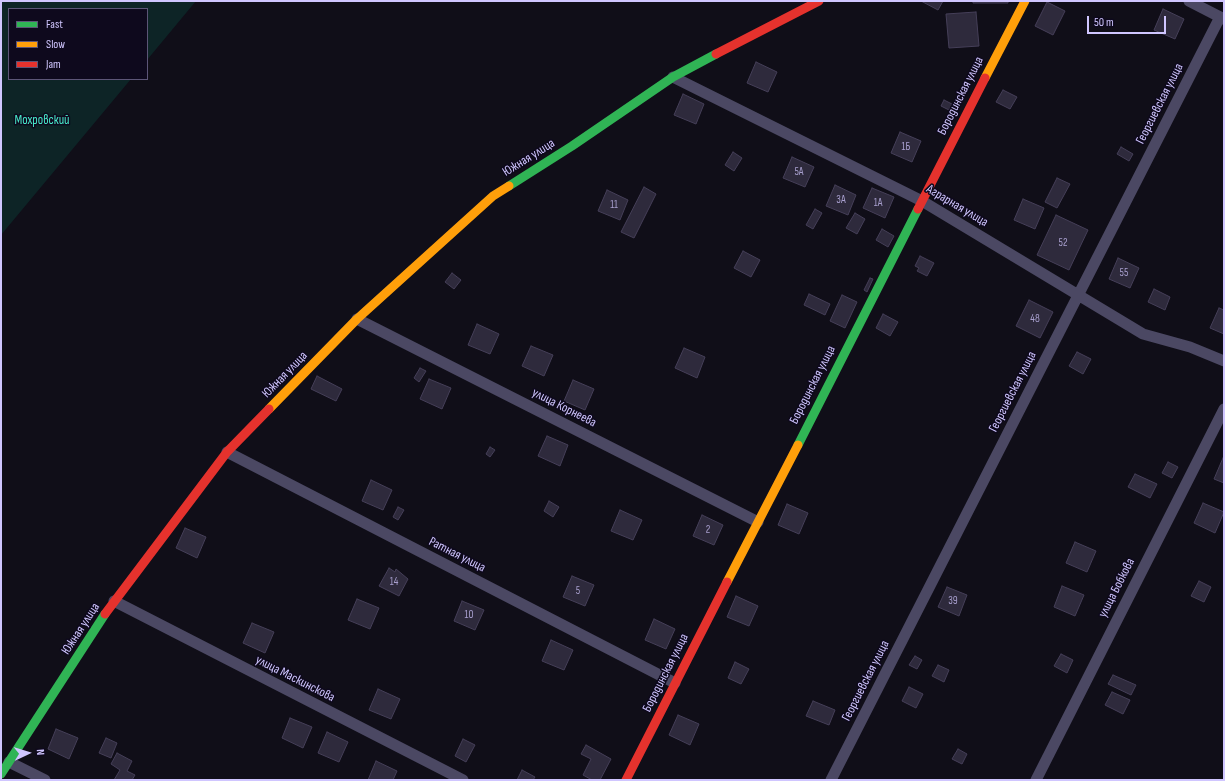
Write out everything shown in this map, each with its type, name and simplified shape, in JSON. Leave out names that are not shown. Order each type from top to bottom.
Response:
[{"type":"street","name":"Южная улица","points":[[1,774],[114,601],[227,452],[357,319],[493,196],[572,146],[673,77],[797,11],[819,1]]},
{"type":"street","name":"Бородинская улица","points":[[626,780],[1025,1]]},
{"type":"street","points":[[1189,1],[1222,18]]},
{"type":"street","name":"Георгиевская улица","points":[[831,780],[1078,295],[1222,18]]},
{"type":"street","name":"Аграрная улица","points":[[673,77],[922,201],[1143,334],[1190,347],[1224,360]]},
{"type":"street","name":"улица Корнеева","points":[[357,319],[758,522]]},
{"type":"street","name":"улица Бобкова","points":[[1036,780],[1224,409]]},
{"type":"street","name":"Ратная улица","points":[[227,452],[675,683]]},
{"type":"street","name":"улица Маскинскова","points":[[114,601],[463,780]]},
{"type":"street","points":[[9,762],[45,780]]},
{"type":"green space","name":"Мохровский","points":[[1,1],[196,1],[148,59],[148,8],[8,8],[8,80],[130,80],[1,235]]},
{"type":"building","points":[[921,1],[943,1],[938,10]]},
{"type":"building","points":[[973,1],[1008,1],[1008,3],[973,3]]},
{"type":"building","points":[[1047,2],[1065,11],[1053,35],[1035,26]]},
{"type":"building","points":[[1163,9],[1184,19],[1175,39],[1154,30]]},
{"type":"building","points":[[976,12],[979,46],[949,48],[946,14]]},
{"type":"building","points":[[756,62],[777,72],[768,92],[747,83]]},
{"type":"building","points":[[1003,90],[1017,97],[1010,109],[996,102]]},
{"type":"building","points":[[683,94],[704,104],[696,124],[674,115]]},
{"type":"building","points":[[944,100],[956,106],[953,112],[941,106]]},
{"type":"building","points":[[900,132],[921,141],[912,162],[891,153]]},
{"type":"building","points":[[1121,147],[1133,154],[1129,161],[1117,154]]},
{"type":"building","points":[[733,152],[742,158],[734,171],[725,165]]},
{"type":"building","points":[[792,157],[814,167],[805,187],[783,178]]},
{"type":"building","points":[[1057,178],[1070,184],[1057,208],[1045,202]]},
{"type":"building","points":[[835,185],[856,195],[848,215],[826,206]]},
{"type":"building","points":[[644,187],[656,194],[634,238],[621,232]]},
{"type":"building","points":[[872,188],[894,197],[885,218],[863,208]]},
{"type":"building","points":[[607,190],[628,200],[620,220],[598,211]]},
{"type":"building","points":[[1023,199],[1044,208],[1035,229],[1014,220]]},
{"type":"building","points":[[815,209],[822,213],[813,229],[806,225]]},
{"type":"building","points":[[855,213],[865,219],[857,234],[846,228]]},
{"type":"building","points":[[1056,215],[1088,230],[1069,270],[1037,255]]},
{"type":"building","points":[[882,229],[894,236],[888,247],[876,240]]},
{"type":"building","points":[[743,251],[760,260],[751,277],[734,268]]},
{"type":"building","points":[[920,256],[934,263],[927,276],[917,271],[919,268],[915,266]]},
{"type":"building","points":[[1118,258],[1139,268],[1130,288],[1109,279]]},
{"type":"building","points":[[452,273],[461,280],[454,289],[445,282]]},
{"type":"building","points":[[870,278],[873,279],[867,292],[864,290]]},
{"type":"building","points":[[1154,289],[1170,297],[1165,310],[1148,302]]},
{"type":"building","points":[[809,294],[830,304],[825,315],[804,305]]},
{"type":"building","points":[[842,295],[857,302],[845,328],[830,321]]},
{"type":"building","points":[[1029,300],[1053,312],[1040,338],[1016,326]]},
{"type":"building","points":[[1219,308],[1224,310],[1224,334],[1210,328]]},
{"type":"building","points":[[883,314],[898,322],[890,336],[876,328]]},
{"type":"building","points":[[477,324],[499,334],[490,354],[468,345]]},
{"type":"building","points":[[531,346],[553,355],[544,376],[522,366]]},
{"type":"building","points":[[684,348],[705,357],[697,378],[675,368]]},
{"type":"building","points":[[1077,352],[1091,359],[1083,374],[1069,366]]},
{"type":"building","points":[[420,368],[426,371],[419,382],[414,378]]},
{"type":"building","points":[[317,376],[342,389],[336,401],[311,389]]},
{"type":"building","points":[[429,379],[451,388],[442,409],[420,399]]},
{"type":"building","points":[[573,380],[594,389],[585,410],[564,401]]},
{"type":"building","points":[[547,436],[568,445],[560,466],[538,456]]},
{"type":"building","points":[[490,447],[495,450],[490,457],[486,454]]},
{"type":"building","points":[[1223,458],[1224,459],[1224,483],[1214,479]]},
{"type":"building","points":[[1168,462],[1178,467],[1172,478],[1162,473]]},
{"type":"building","points":[[1135,474],[1157,484],[1150,498],[1128,487]]},
{"type":"building","points":[[371,480],[392,490],[383,510],[362,501]]},
{"type":"building","points":[[549,501],[559,507],[553,517],[544,511]]},
{"type":"building","points":[[1203,503],[1224,512],[1215,533],[1194,523]]},
{"type":"building","points":[[787,504],[808,513],[799,534],[778,525]]},
{"type":"building","points":[[398,507],[404,510],[398,520],[393,517]]},
{"type":"building","points":[[620,510],[642,520],[633,540],[611,531]]},
{"type":"building","points":[[702,515],[723,525],[714,545],[693,536]]},
{"type":"building","points":[[185,528],[206,537],[197,558],[176,548]]},
{"type":"building","points":[[1075,542],[1096,551],[1087,572],[1066,563]]},
{"type":"building","points":[[389,568],[395,572],[396,569],[408,579],[399,596],[379,586]]},
{"type":"building","points":[[572,576],[594,585],[585,606],[563,597]]},
{"type":"building","points":[[1199,581],[1211,587],[1204,602],[1191,596]]},
{"type":"building","points":[[1062,586],[1084,595],[1075,616],[1054,607]]},
{"type":"building","points":[[947,587],[967,595],[959,616],[938,607]]},
{"type":"building","points":[[736,596],[758,606],[749,626],[727,617]]},
{"type":"building","points":[[357,599],[379,608],[370,629],[348,620]]},
{"type":"building","points":[[462,601],[484,610],[475,630],[454,621]]},
{"type":"building","points":[[654,619],[675,629],[666,649],[645,640]]},
{"type":"building","points":[[252,623],[274,632],[265,653],[243,643]]},
{"type":"building","points":[[551,640],[573,650],[564,670],[542,661]]},
{"type":"building","points":[[1061,654],[1073,660],[1067,673],[1054,666]]},
{"type":"building","points":[[915,656],[922,660],[917,669],[909,665]]},
{"type":"building","points":[[735,662],[749,669],[741,684],[728,678]]},
{"type":"building","points":[[938,665],[949,670],[944,682],[932,676]]},
{"type":"building","points":[[1113,675],[1136,685],[1131,695],[1108,684]]},
{"type":"building","points":[[909,687],[923,694],[916,708],[902,701]]},
{"type":"building","points":[[378,689],[400,699],[391,719],[369,710]]},
{"type":"building","points":[[1112,692],[1130,700],[1123,714],[1105,705]]},
{"type":"building","points":[[813,701],[835,710],[829,725],[806,716]]},
{"type":"building","points":[[678,715],[699,724],[690,745],[669,735]]},
{"type":"building","points":[[290,718],[312,727],[303,748],[282,738]]},
{"type":"building","points":[[56,729],[78,738],[69,759],[48,749]]},
{"type":"building","points":[[327,732],[348,742],[339,762],[318,753]]},
{"type":"building","points":[[106,738],[117,743],[111,758],[99,753]]},
{"type":"building","points":[[463,739],[475,745],[466,762],[455,756]]},
{"type":"building","points":[[586,745],[611,759],[600,780],[592,780],[583,775],[591,759],[581,754]]},
{"type":"building","points":[[958,749],[967,754],[962,764],[952,759]]},
{"type":"building","points":[[117,753],[132,761],[127,771],[135,775],[132,780],[114,780],[120,770],[111,764]]},
{"type":"building","points":[[376,761],[397,771],[393,780],[368,780]]},
{"type":"building","points":[[522,770],[535,777],[533,780],[517,780]]},
{"type":"traffic: fast","points":[[509,186],[572,146],[673,77],[716,54]]},
{"type":"traffic: fast","points":[[798,445],[918,209]]},
{"type":"traffic: fast","points":[[1,774],[105,614]]},
{"type":"traffic: slow","points":[[985,78],[1025,1]]},
{"type":"traffic: slow","points":[[269,409],[357,319],[493,196],[509,186]]},
{"type":"traffic: slow","points":[[727,582],[798,445]]},
{"type":"traffic: jam","points":[[716,54],[819,1]]},
{"type":"traffic: jam","points":[[918,209],[985,78]]},
{"type":"traffic: jam","points":[[105,614],[227,452],[269,409]]},
{"type":"traffic: jam","points":[[626,780],[727,582]]}]
